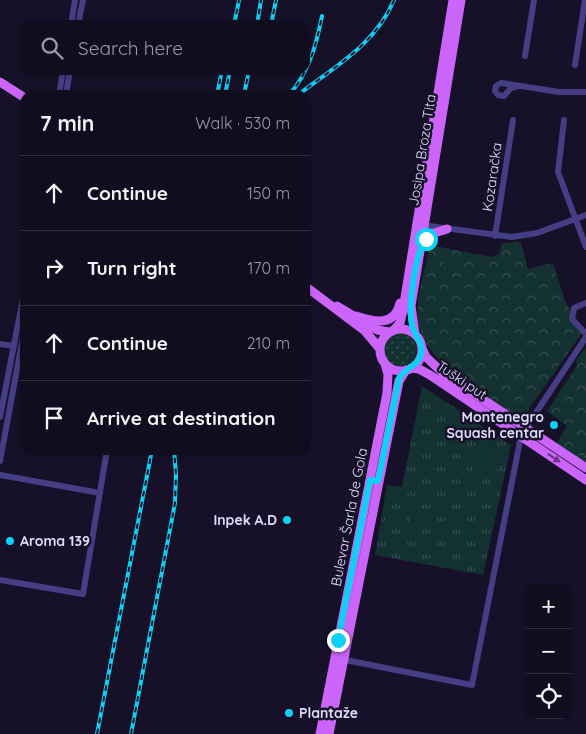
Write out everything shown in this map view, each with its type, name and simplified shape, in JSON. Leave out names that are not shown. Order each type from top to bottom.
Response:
[{"type":"main road","name":"Josipa Broza Tita","points":[[446,70],[453,0]]},
{"type":"main road","name":"Josipa Broza Tita","points":[[392,331],[400,323],[421,225],[446,70],[461,0]]},
{"type":"main road","points":[[0,82],[20,95]]},
{"type":"main road","name":"Josipa Broza Tita","points":[[415,334],[411,306],[420,248],[421,225]]},
{"type":"main road","points":[[420,248],[432,234],[448,229]]},
{"type":"main road","points":[[356,316],[382,322],[390,319],[398,311],[408,284]]},
{"type":"main road","points":[[310,289],[365,331],[380,349],[385,364],[394,370],[408,369],[420,359],[422,348],[415,334],[405,329],[392,331],[377,330],[356,316],[328,302]]},
{"type":"main road","points":[[380,349],[383,338],[392,331]]},
{"type":"main road","name":"Tuški put","points":[[422,348],[426,357],[438,370],[476,394],[524,432]]},
{"type":"main road","name":"Bulevar Šarla de Gola","points":[[374,480],[388,384],[385,364]]},
{"type":"main road","name":"Tuški put","points":[[408,369],[418,369],[430,375],[524,432]]},
{"type":"main road","name":"Bulevar Šarla de Gola","points":[[320,734],[339,658],[374,480],[399,379],[408,369]]},
{"type":"main road","points":[[524,432],[586,468]]},
{"type":"main road","points":[[524,432],[586,480]]},
{"type":"main road","name":"Bulevar Šarla de Gola","points":[[329,734],[339,658]]},
{"type":"street","points":[[72,20],[75,0]]},
{"type":"street","points":[[79,20],[82,0]]},
{"type":"street","points":[[525,56],[534,0]]},
{"type":"street","points":[[575,65],[585,0]]},
{"type":"street","points":[[60,90],[62,75]]},
{"type":"street","points":[[67,90],[69,75]]},
{"type":"street","points":[[518,86],[559,92],[586,92]]},
{"type":"street","name":"Kozaračka","points":[[495,236],[513,120]]},
{"type":"street","points":[[564,120],[558,169],[586,247]]},
{"type":"street","points":[[421,225],[495,236],[524,236],[586,215]]},
{"type":"street","points":[[339,658],[472,685],[524,432],[586,335],[572,318],[572,311],[586,302]]},
{"type":"street","points":[[0,417],[20,314]]},
{"type":"street","points":[[0,344],[14,346]]},
{"type":"street","points":[[0,461],[20,353]]},
{"type":"street","points":[[0,580],[83,594],[106,455]]},
{"type":"street","points":[[0,474],[100,493]]},
{"type":"green space","points":[[521,242],[528,269],[553,263],[565,301],[582,333],[524,416],[511,414],[469,386],[441,362],[422,336],[417,312],[419,292],[430,245],[491,257],[499,254],[502,243]]},
{"type":"green space","points":[[449,259],[455,265],[449,271],[443,265]]},
{"type":"green space","points":[[400,333],[412,338],[417,350],[412,362],[400,367],[388,362],[383,350],[388,338]]},
{"type":"green space","points":[[586,347],[586,469],[553,449],[567,426],[547,411],[578,364],[575,362]]},
{"type":"green space","points":[[422,386],[511,445],[483,575],[375,555],[387,485],[402,487]]},
{"type":"green space","points":[[489,441],[499,469],[476,477],[466,449]]},
{"type":"green space","points":[[417,506],[420,524],[410,525],[408,508]]},
{"type":"railway","points":[[235,20],[239,0]]},
{"type":"railway","points":[[258,20],[261,0]]},
{"type":"railway","points":[[272,20],[276,0]]},
{"type":"railway","points":[[305,90],[353,54],[365,42],[386,16],[394,0]]},
{"type":"railway","points":[[310,60],[322,16]]},
{"type":"railway","points":[[218,90],[221,75]]},
{"type":"railway","points":[[226,90],[229,75]]},
{"type":"railway","points":[[245,90],[248,75]]},
{"type":"railway","points":[[293,90],[303,75]]},
{"type":"railway","points":[[97,734],[151,455]]},
{"type":"railway","points":[[131,734],[175,503],[174,455]]},
{"type":"place","name":"Montenegro Squash centar","points":[[554,425]]},
{"type":"place","name":"Inpek A.D","points":[[287,520]]},
{"type":"place","name":"Aroma 139","points":[[10,541]]},
{"type":"place","name":"Plantaže","points":[[289,713]]},
{"type":"route","points":[[338,640],[370,480],[378,481],[399,379],[402,373],[417,363],[422,352],[421,342],[413,328],[411,306],[420,248],[426,239]]}]
